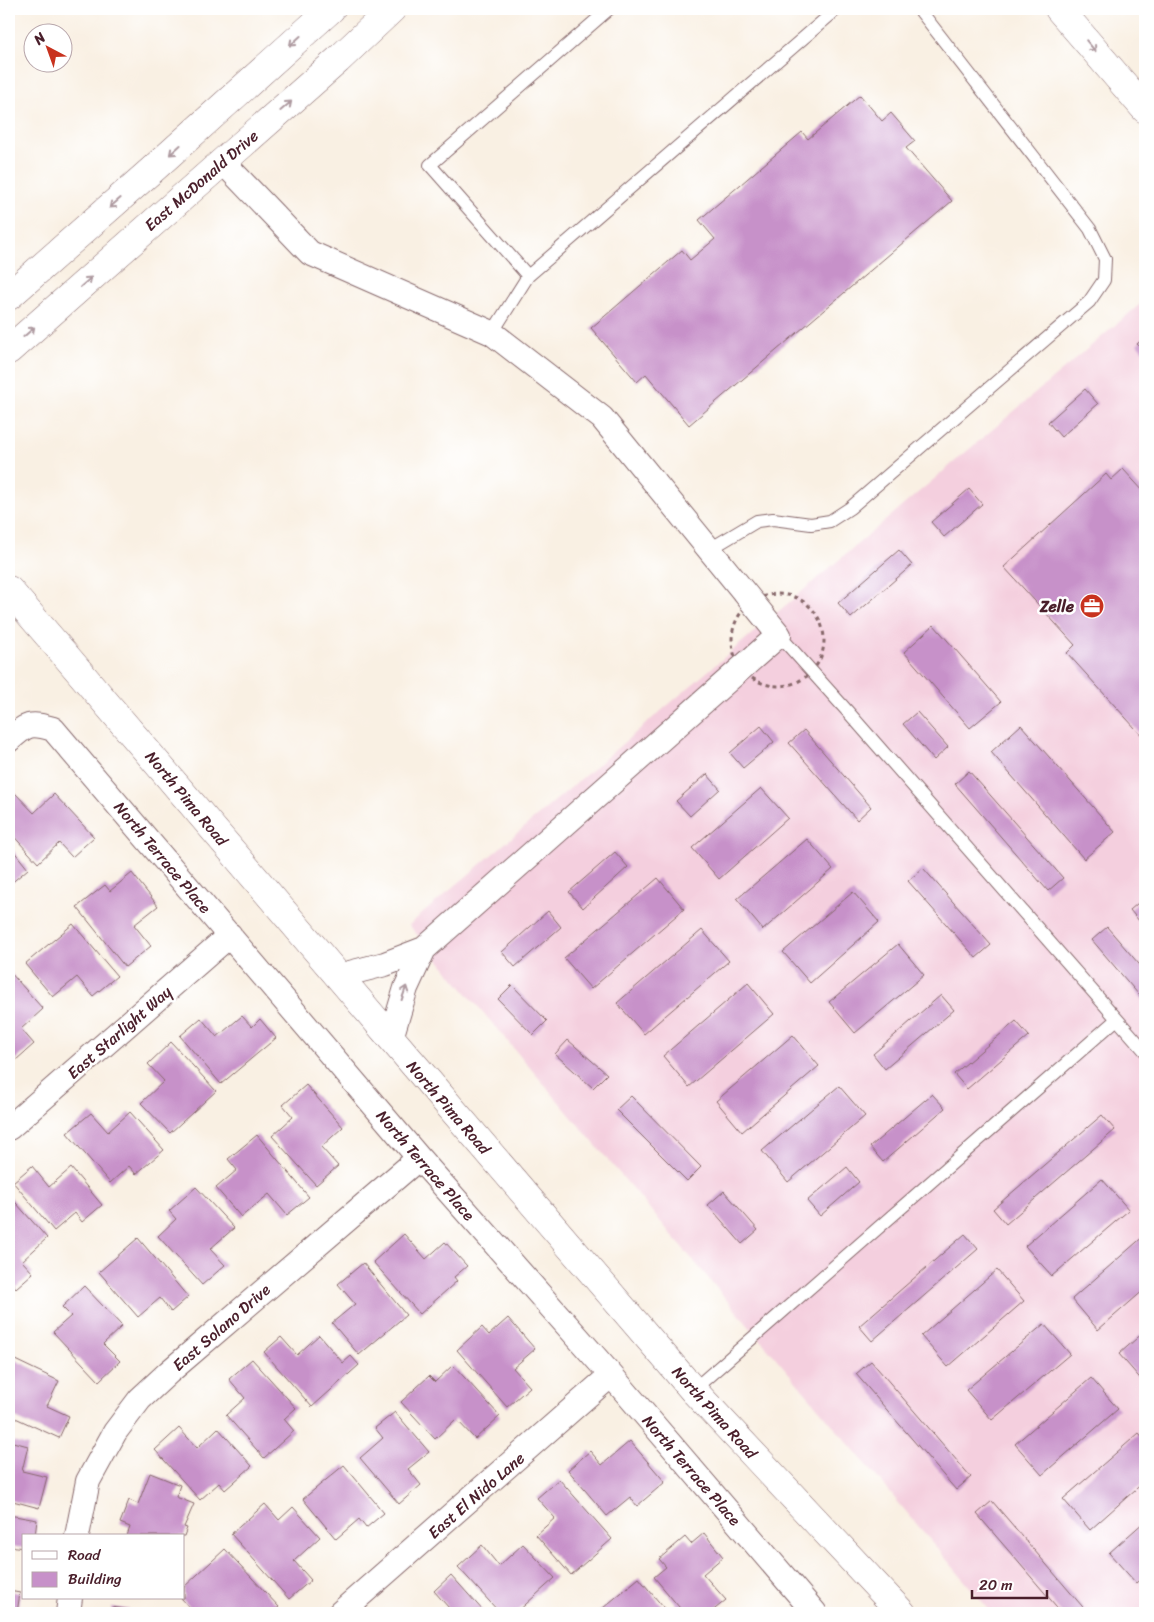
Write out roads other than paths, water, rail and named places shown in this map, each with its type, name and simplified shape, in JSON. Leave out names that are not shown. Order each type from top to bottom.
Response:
[{"type":"main road","points":[[9,296],[332,9]]},
{"type":"main road","points":[[223,162],[225,148],[242,124],[266,100],[371,9]]},
{"type":"main road","name":"East McDonald Drive","points":[[9,350],[338,60],[392,9]]},
{"type":"main road","points":[[1059,9],[1145,109]]},
{"type":"main road","name":"North Pima Road","points":[[9,590],[693,1390],[902,1613]]},
{"type":"street","points":[[223,162],[310,253],[492,334],[602,418],[779,635],[424,950],[385,964],[338,976]]},
{"type":"street","name":"North Terrace Place","points":[[9,740],[20,730],[35,724],[54,729],[419,1158],[611,1375],[804,1609]]},
{"type":"street","name":"East Starlight Way","points":[[9,1128],[230,935]]},
{"type":"street","points":[[391,1038],[406,988],[424,950]]},
{"type":"street","name":"East Solano Drive","points":[[78,1534],[88,1481],[115,1432],[140,1399],[419,1158]]},
{"type":"street","name":"East El Nido Lane","points":[[340,1613],[611,1375]]},
{"type":"street","points":[[68,1613],[70,1600]]},
{"type":"lane","points":[[528,276],[430,165],[609,9]]},
{"type":"lane","points":[[492,334],[528,276],[837,9]]},
{"type":"lane","points":[[710,549],[757,521],[773,519],[811,524],[830,521],[850,508],[1089,302],[1104,280],[1105,259],[1090,229],[919,9]]},
{"type":"lane","points":[[779,635],[849,712],[1145,1051]]},
{"type":"lane","points":[[693,1390],[1117,1019]]},
{"type":"place","name":"Zelle","points":[[1092,606]]}]
